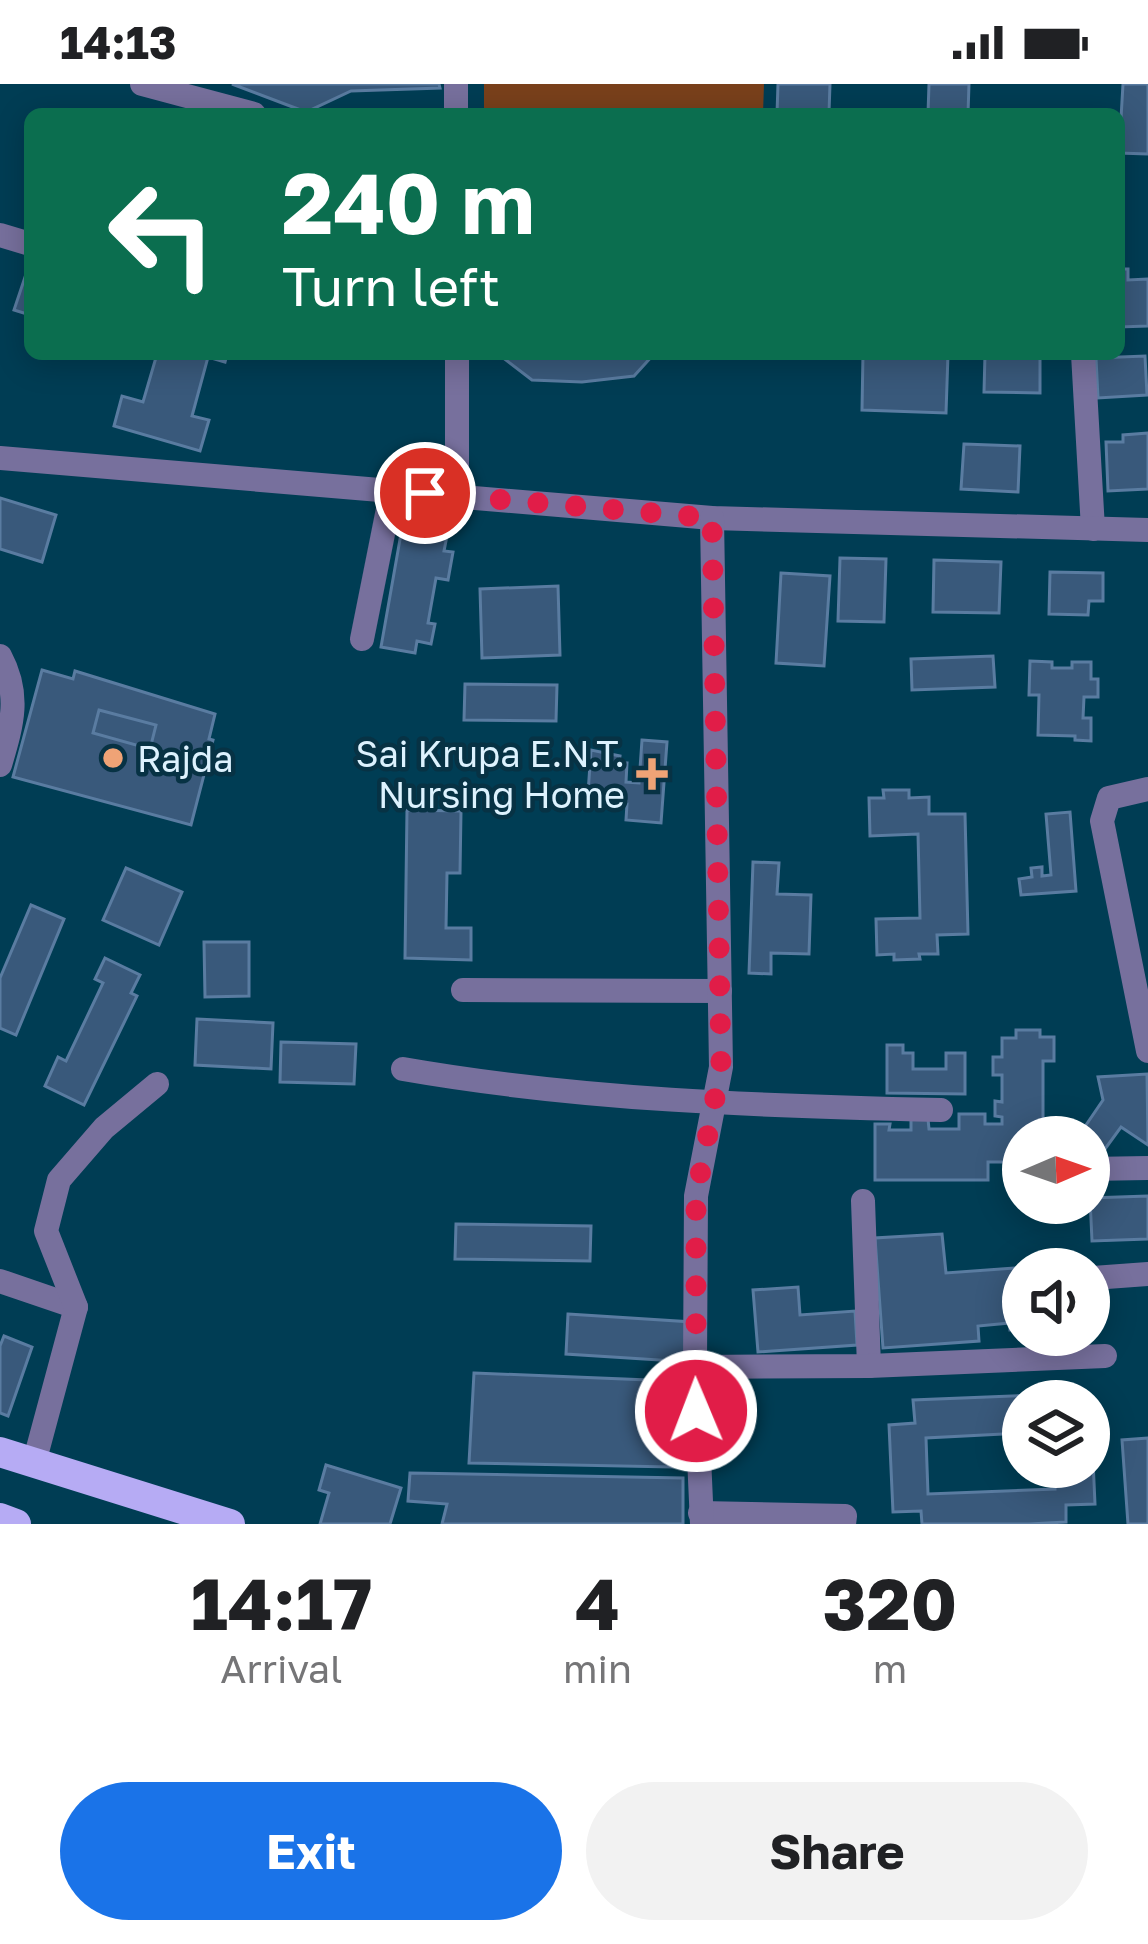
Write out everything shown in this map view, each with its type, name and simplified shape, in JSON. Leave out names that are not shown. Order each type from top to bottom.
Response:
[{"type":"main road","points":[[0,1452],[230,1524]]},
{"type":"main road","points":[[0,1518],[16,1524]]},
{"type":"street","points":[[159,93],[227,108]]},
{"type":"street","points":[[457,360],[457,496]]},
{"type":"street","points":[[1084,360],[1093,529]]},
{"type":"street","points":[[0,458],[712,518],[1148,530]]},
{"type":"street","points":[[362,639],[392,489]]},
{"type":"street","points":[[712,518],[721,1067],[696,1196],[695,1367],[701,1519],[844,1516],[844,1524]]},
{"type":"street","points":[[0,656],[12,682],[16,710],[0,765]]},
{"type":"street","points":[[1148,789],[1109,798],[1102,821],[1137,943],[1148,1051]]},
{"type":"street","points":[[463,990],[720,991]]},
{"type":"street","points":[[403,1070],[712,1104],[941,1110]]},
{"type":"street","points":[[34,1463],[76,1307],[46,1232],[59,1180],[104,1128],[157,1084]]},
{"type":"street","points":[[1110,1169],[1148,1168]]},
{"type":"street","points":[[863,1201],[869,1366]]},
{"type":"street","points":[[1110,1277],[1148,1274]]},
{"type":"street","points":[[0,1280],[76,1307]]},
{"type":"street","points":[[695,1367],[869,1366],[1105,1356]]},
{"type":"shaded area","points":[[484,84],[764,84],[763,108],[484,108]]},
{"type":"building","points":[[232,84],[439,84],[440,88],[351,91],[315,108],[295,108]]},
{"type":"building","points":[[778,84],[830,84],[829,108],[777,108]]},
{"type":"building","points":[[929,84],[969,84],[968,108],[928,108]]},
{"type":"building","points":[[1123,84],[1148,84],[1148,154],[1125,153]]},
{"type":"building","points":[[1125,269],[1128,280],[1148,279],[1148,326],[1125,327]]},
{"type":"building","points":[[24,280],[24,313],[14,310]]},
{"type":"building","points":[[1145,356],[1147,395],[1098,398],[1096,360]]},
{"type":"building","points":[[155,360],[207,360],[192,416],[209,420],[200,451],[114,426],[122,396],[143,402]]},
{"type":"building","points":[[506,360],[649,360],[634,376],[582,382],[532,380]]},
{"type":"building","points":[[863,360],[948,360],[946,413],[862,410]]},
{"type":"building","points":[[985,360],[1040,360],[1040,393],[984,392]]},
{"type":"building","points":[[1148,433],[1148,489],[1108,491],[1106,442]]},
{"type":"building","points":[[964,444],[1020,446],[1018,492],[961,489]]},
{"type":"building","points":[[0,498],[56,515],[42,562],[0,549]]},
{"type":"building","points":[[402,528],[447,536],[444,551],[453,552],[448,580],[436,578],[428,623],[435,624],[431,644],[417,641],[415,653],[381,647]]},
{"type":"building","points":[[840,558],[886,559],[884,622],[838,621]]},
{"type":"building","points":[[934,560],[1001,562],[999,613],[933,612]]},
{"type":"building","points":[[1050,572],[1103,573],[1103,601],[1089,601],[1088,615],[1049,614]]},
{"type":"building","points":[[781,573],[830,576],[824,666],[776,663]]},
{"type":"building","points":[[558,586],[560,655],[482,658],[480,589]]},
{"type":"building","points":[[993,656],[995,687],[912,690],[911,659]]},
{"type":"building","points":[[1030,661],[1052,662],[1052,668],[1091,662],[1098,697],[1084,697],[1083,718],[1091,718],[1091,741],[1038,735],[1039,695],[1029,695]]},
{"type":"building","name":"Rajda","points":[[42,670],[73,679],[75,671],[215,714],[191,825],[13,777]]},
{"type":"building","points":[[465,684],[557,685],[556,721],[464,720]]},
{"type":"building","points":[[99,710],[156,725],[150,749],[93,733]]},
{"type":"building","points":[[642,740],[667,742],[661,823],[626,820],[627,804],[600,802],[600,809],[587,808],[591,750],[620,756],[619,763],[627,763],[626,782],[639,783]]},
{"type":"building","points":[[883,790],[909,790],[909,798],[929,797],[929,814],[965,814],[968,934],[937,935],[938,954],[919,954],[920,959],[877,955],[876,919],[920,918],[918,834],[870,836],[869,798],[884,798]]},
{"type":"building","points":[[407,810],[461,811],[460,873],[447,873],[446,928],[471,928],[471,960],[405,958]]},
{"type":"building","points":[[1070,812],[1076,891],[1021,895],[1019,879],[1032,877],[1031,868],[1042,867],[1042,876],[1051,875],[1046,814]]},
{"type":"building","points":[[753,862],[779,863],[777,894],[811,895],[809,954],[771,953],[771,974],[749,973]]},
{"type":"building","points":[[126,868],[182,892],[159,945],[103,920]]},
{"type":"building","points":[[31,905],[64,919],[16,1035],[0,1028],[0,978]]},
{"type":"building","points":[[204,942],[249,942],[249,996],[205,997]]},
{"type":"building","points":[[105,958],[140,975],[131,993],[137,996],[84,1105],[45,1086],[58,1057],[66,1061],[103,983],[95,979]]},
{"type":"building","points":[[197,1019],[273,1023],[271,1069],[195,1065]]},
{"type":"building","points":[[1016,1030],[1040,1030],[1040,1037],[1054,1037],[1054,1061],[1043,1061],[1043,1116],[995,1116],[995,1101],[1002,1102],[1002,1075],[993,1075],[993,1057],[1002,1057],[1002,1038],[1016,1038]]},
{"type":"building","points":[[281,1042],[356,1044],[354,1084],[280,1082]]},
{"type":"building","points":[[887,1045],[903,1045],[903,1053],[913,1053],[913,1069],[946,1069],[946,1053],[965,1053],[965,1094],[887,1093]]},
{"type":"building","points":[[1147,1074],[1148,1145],[1121,1127],[1110,1142],[1110,1116],[1092,1116],[1103,1100],[1098,1077]]},
{"type":"building","points":[[959,1114],[985,1114],[985,1124],[1002,1124],[1002,1162],[988,1162],[988,1180],[875,1180],[875,1124],[890,1124],[889,1130],[911,1130],[911,1119],[928,1119],[929,1129],[959,1129]]},
{"type":"building","points":[[1148,1196],[1148,1239],[1092,1241],[1091,1224],[1110,1224],[1110,1197]]},
{"type":"building","points":[[456,1224],[591,1226],[590,1261],[455,1259]]},
{"type":"building","points":[[942,1234],[946,1273],[1002,1269],[1002,1324],[978,1326],[979,1341],[883,1348],[875,1238]]},
{"type":"building","points":[[798,1287],[800,1315],[855,1311],[857,1345],[758,1352],[753,1290]]},
{"type":"building","points":[[568,1314],[692,1322],[690,1362],[566,1354]]},
{"type":"building","points":[[4,1336],[32,1347],[8,1416],[0,1413]]},
{"type":"building","points":[[474,1373],[672,1381],[672,1467],[469,1463]]},
{"type":"building","points":[[1002,1396],[1002,1434],[926,1438],[928,1494],[1094,1488],[1095,1504],[1066,1505],[1066,1522],[1029,1524],[922,1524],[921,1511],[893,1512],[889,1425],[915,1423],[913,1400]]},
{"type":"building","points":[[1148,1438],[1148,1524],[1128,1524],[1122,1440]]},
{"type":"building","points":[[326,1465],[401,1488],[390,1524],[320,1524],[329,1493],[319,1490]]},
{"type":"building","points":[[410,1473],[683,1478],[683,1524],[442,1524],[447,1504],[408,1501]]},
{"type":"place","name":"Rajda","points":[[113,758]]},
{"type":"place","name":"Sai Krupa E.N.T. Nursing Home","points":[[652,774]]},
{"type":"route","points":[[425,493],[712,518],[721,1067],[696,1196],[696,1411]]}]
